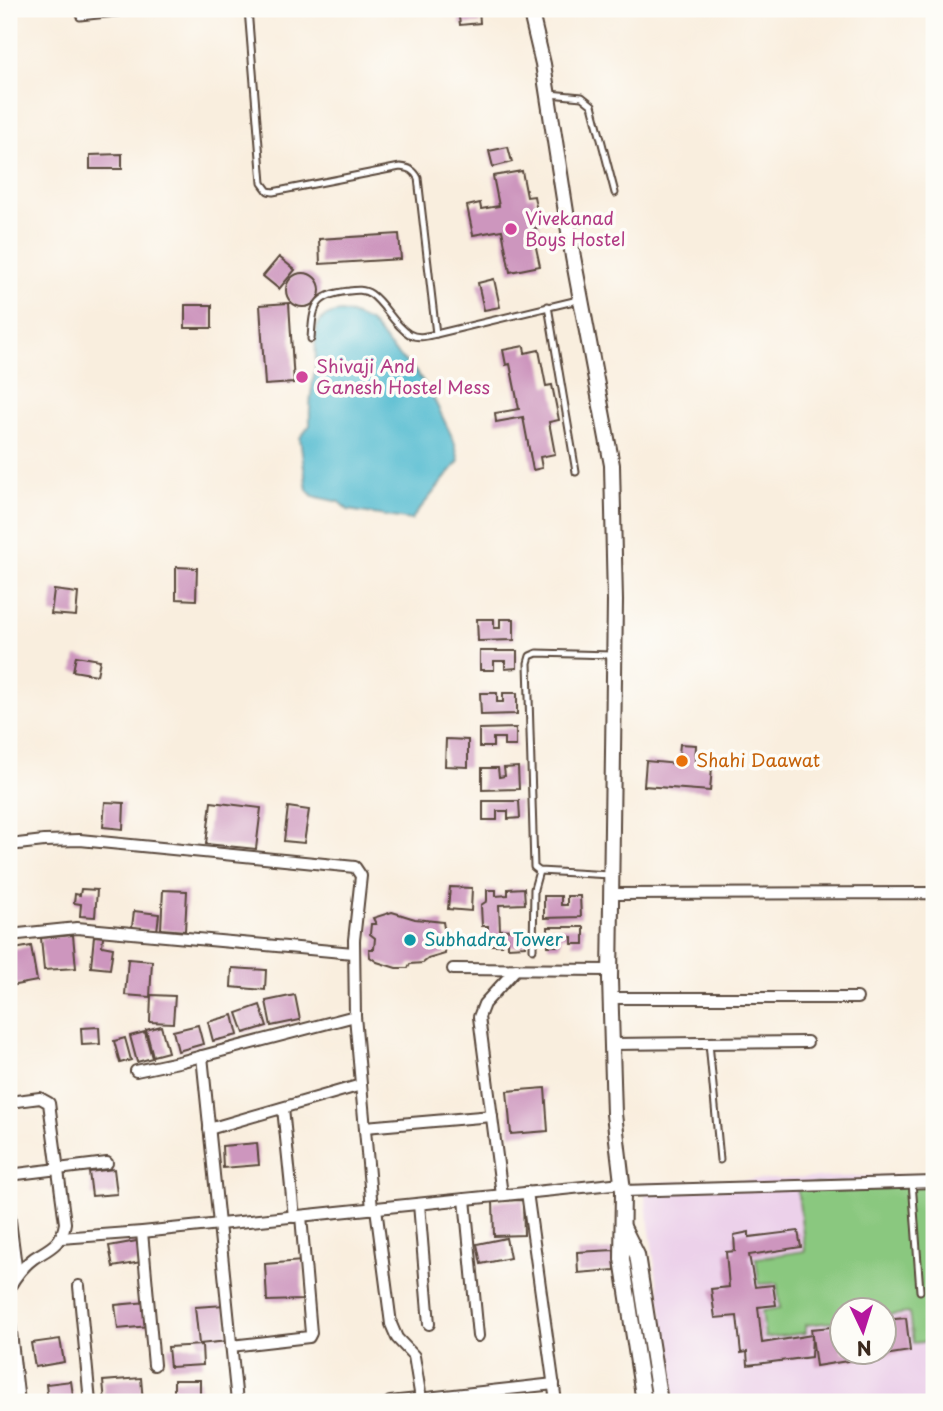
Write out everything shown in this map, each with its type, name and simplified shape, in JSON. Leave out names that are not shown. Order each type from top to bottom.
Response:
[{"type":"street","points":[[530,9],[548,94],[581,299],[612,465],[614,656],[610,998],[614,1114],[623,1187],[622,1259],[644,1402]]},
{"type":"street","points":[[9,845],[80,841],[355,867],[361,876],[355,923],[355,1016],[374,1208],[391,1324],[397,1338],[414,1356],[421,1399]]},
{"type":"street","points":[[610,894],[934,895]]},
{"type":"street","points":[[9,934],[77,928],[354,953]]},
{"type":"street","points":[[453,969],[610,970]]},
{"type":"street","points":[[502,1195],[480,1017],[484,1004],[516,969]]},
{"type":"street","points":[[610,998],[857,998]]},
{"type":"street","points":[[136,1071],[355,1016]]},
{"type":"street","points":[[612,1044],[807,1042]]},
{"type":"street","points":[[202,1056],[237,1402]]},
{"type":"street","points":[[209,1129],[361,1085]]},
{"type":"street","points":[[9,1102],[40,1098],[48,1103],[65,1223],[61,1238],[50,1250],[35,1258],[17,1274],[9,1288]]},
{"type":"street","points":[[231,1346],[309,1337],[311,1333],[283,1108]]},
{"type":"street","points":[[365,1127],[492,1116]]},
{"type":"street","points":[[9,1175],[107,1163]]},
{"type":"street","points":[[61,1238],[527,1192],[623,1187],[934,1182]]},
{"type":"street","points":[[527,1192],[556,1402]]},
{"type":"street","points":[[466,1199],[478,1336]]},
{"type":"street","points":[[419,1204],[429,1324]]},
{"type":"street","points":[[9,1213],[17,1274]]},
{"type":"street","points":[[623,1227],[636,1255],[660,1402]]},
{"type":"street","points":[[142,1232],[154,1365]]},
{"type":"street","points":[[79,1286],[90,1402]]},
{"type":"street","points":[[9,1315],[19,1402]]},
{"type":"street","points":[[390,1402],[554,1384]]},
{"type":"lane","points":[[80,17],[152,9]]},
{"type":"lane","points":[[248,9],[264,188],[273,192],[400,167],[415,172],[418,178],[436,334]]},
{"type":"lane","points":[[548,94],[582,97],[592,105],[615,192]]},
{"type":"lane","points":[[311,339],[313,311],[316,305],[331,293],[357,290],[371,294],[408,333],[419,337],[581,299]]},
{"type":"lane","points":[[548,306],[576,472]]},
{"type":"lane","points":[[610,875],[539,871],[534,867],[528,663],[530,656],[537,653],[614,656]]},
{"type":"lane","points":[[533,949],[534,889],[539,871]]},
{"type":"lane","points":[[709,1043],[720,1160]]},
{"type":"lane","points":[[912,1182],[920,1291]]},
{"type":"shaded area","points":[[934,1174],[934,1402],[675,1402],[643,1183]]},
{"type":"green space","points":[[934,1180],[934,1341],[913,1343],[909,1313],[898,1314],[898,1296],[828,1296],[828,1322],[806,1325],[806,1333],[765,1338],[762,1311],[780,1308],[777,1283],[759,1284],[756,1258],[805,1251],[797,1185]]},
{"type":"water","points":[[341,312],[370,322],[392,349],[417,373],[431,393],[454,441],[459,461],[411,520],[348,510],[339,502],[313,496],[307,490],[300,438],[310,425],[316,364],[316,330],[325,317]]},
{"type":"building","points":[[458,9],[479,9],[480,23],[460,25]]},
{"type":"building","points":[[508,147],[512,162],[493,167],[489,151]]},
{"type":"building","points":[[122,154],[122,169],[90,169],[90,155]]},
{"type":"building","points":[[522,171],[527,197],[534,196],[540,227],[532,229],[540,266],[510,272],[502,230],[473,235],[467,206],[480,203],[481,209],[499,206],[493,176]]},
{"type":"building","points":[[399,234],[401,259],[320,264],[319,239]]},
{"type":"building","points":[[279,257],[295,270],[279,289],[263,276]]},
{"type":"building","points":[[303,273],[315,278],[320,290],[315,302],[303,307],[291,302],[286,290],[291,278]]},
{"type":"building","points":[[494,279],[500,307],[484,310],[478,283]]},
{"type":"building","points":[[289,303],[294,383],[265,385],[260,305]]},
{"type":"building","points":[[185,305],[212,305],[212,328],[185,328]]},
{"type":"building","points":[[524,346],[525,353],[539,350],[546,386],[552,385],[559,420],[549,422],[555,454],[540,457],[542,468],[533,470],[523,417],[496,422],[495,413],[519,409],[510,364],[506,365],[503,350]]},
{"type":"building","points":[[176,567],[197,568],[196,600],[176,599]]},
{"type":"building","points":[[54,590],[78,593],[76,616],[51,614]]},
{"type":"building","points":[[477,619],[494,619],[494,628],[500,628],[500,619],[514,619],[514,640],[478,641]]},
{"type":"building","points":[[480,651],[517,651],[517,668],[505,669],[505,661],[494,661],[494,670],[480,670]]},
{"type":"building","points":[[76,656],[100,660],[97,675],[73,671]]},
{"type":"building","points":[[480,693],[497,693],[497,702],[503,702],[503,693],[517,693],[517,714],[481,715]]},
{"type":"building","points":[[516,728],[516,746],[504,746],[504,738],[493,738],[493,747],[479,747],[479,729]]},
{"type":"building","points":[[446,739],[468,740],[468,767],[445,766]]},
{"type":"building","points":[[680,744],[696,745],[695,766],[712,767],[710,791],[644,786],[646,761],[678,764]]},
{"type":"building","points":[[518,767],[519,789],[482,790],[482,768],[498,768],[499,777],[505,776],[504,768]]},
{"type":"building","points":[[483,801],[519,801],[520,818],[508,819],[508,811],[497,811],[497,820],[483,820]]},
{"type":"building","points":[[105,802],[124,803],[123,829],[103,827]]},
{"type":"building","points":[[211,802],[261,808],[256,849],[206,844]]},
{"type":"building","points":[[288,807],[309,810],[304,843],[284,841]]},
{"type":"building","points":[[450,887],[472,888],[471,911],[448,909]]},
{"type":"building","points":[[524,888],[525,904],[499,905],[500,930],[524,929],[525,946],[508,947],[508,938],[502,939],[502,945],[488,945],[488,926],[482,926],[481,905],[487,901],[487,890],[496,890],[496,896],[508,895],[508,889]]},
{"type":"building","points":[[81,889],[97,890],[95,917],[80,916],[81,904],[74,903],[75,894],[80,895]]},
{"type":"building","points":[[163,890],[187,891],[185,931],[161,929]]},
{"type":"building","points":[[544,896],[561,896],[561,905],[567,905],[567,896],[580,896],[581,917],[544,918]]},
{"type":"building","points":[[134,911],[159,914],[157,931],[132,927]]},
{"type":"building","name":"Subhadra Tower","points":[[392,912],[415,919],[443,922],[445,954],[423,963],[410,964],[408,968],[396,968],[370,957],[369,949],[374,949],[375,938],[370,934],[371,924],[376,924],[373,918]]},
{"type":"building","points":[[548,927],[584,927],[584,944],[572,944],[572,937],[561,937],[561,946],[548,946]]},
{"type":"building","points":[[73,935],[76,968],[44,970],[41,938]]},
{"type":"building","points":[[94,936],[103,937],[102,946],[113,948],[110,969],[91,967]]},
{"type":"building","points":[[31,946],[37,981],[10,986],[9,950]]},
{"type":"building","points":[[128,959],[152,961],[150,997],[125,995]]},
{"type":"building","points":[[232,968],[266,970],[265,990],[231,987]]},
{"type":"building","points":[[151,995],[175,996],[173,1023],[150,1022]]},
{"type":"building","points":[[295,995],[300,1020],[271,1026],[266,1001]]},
{"type":"building","points":[[260,1005],[267,1026],[244,1033],[237,1013]]},
{"type":"building","points":[[233,1015],[238,1035],[213,1041],[208,1022]]},
{"type":"building","points":[[198,1025],[203,1044],[178,1051],[173,1031]]},
{"type":"building","points":[[161,1026],[168,1052],[153,1056],[146,1030]]},
{"type":"building","points":[[99,1027],[100,1044],[82,1045],[81,1028]]},
{"type":"building","points":[[145,1032],[152,1058],[137,1062],[130,1036]]},
{"type":"building","points":[[125,1038],[131,1060],[120,1063],[114,1041]]},
{"type":"building","points":[[545,1088],[548,1131],[511,1134],[507,1091]]},
{"type":"building","points":[[257,1143],[259,1165],[223,1168],[222,1146]]},
{"type":"building","points":[[114,1169],[117,1194],[92,1196],[89,1172]]},
{"type":"building","points":[[523,1200],[524,1235],[494,1236],[493,1201]]},
{"type":"building","points":[[798,1231],[801,1247],[749,1255],[755,1287],[773,1285],[776,1305],[758,1307],[762,1343],[812,1335],[811,1357],[748,1365],[747,1352],[741,1353],[737,1316],[715,1318],[711,1289],[729,1287],[726,1252],[735,1251],[734,1235],[749,1232],[749,1237]]},
{"type":"building","points":[[506,1238],[510,1258],[481,1264],[477,1244]]},
{"type":"building","points":[[137,1241],[141,1262],[113,1267],[109,1246]]},
{"type":"building","points":[[614,1250],[615,1270],[578,1273],[577,1252]]},
{"type":"building","points":[[302,1261],[302,1300],[267,1301],[265,1264]]},
{"type":"building","points":[[147,1302],[149,1326],[118,1329],[115,1305]]},
{"type":"building","points":[[225,1305],[228,1341],[199,1344],[195,1307]]},
{"type":"building","points":[[906,1318],[910,1351],[898,1353],[898,1319]]},
{"type":"building","points":[[828,1327],[828,1364],[816,1366],[811,1329]]},
{"type":"building","points":[[60,1339],[64,1362],[35,1367],[31,1343]]},
{"type":"building","points":[[202,1345],[203,1365],[170,1367],[168,1347]]},
{"type":"building","points":[[141,1378],[143,1402],[105,1402],[103,1381]]},
{"type":"building","points":[[174,1380],[200,1380],[200,1402],[174,1402]]},
{"type":"building","points":[[71,1381],[74,1402],[48,1402],[46,1384]]},
{"type":"place","name":"Vivekanad Boys Hostel","points":[[511,229]]},
{"type":"place","name":"Shivaji And Ganesh Hostel Mess","points":[[302,377]]},
{"type":"place","name":"Shahi Daawat","points":[[682,761]]},
{"type":"place","name":"Subhadra Tower","points":[[410,940]]}]
